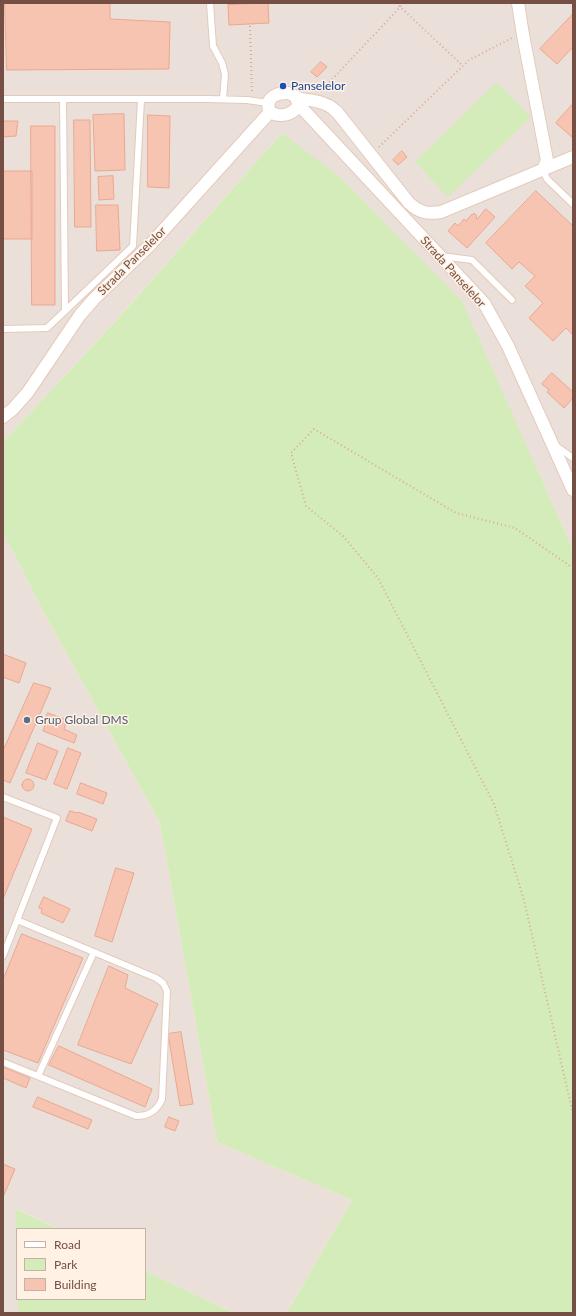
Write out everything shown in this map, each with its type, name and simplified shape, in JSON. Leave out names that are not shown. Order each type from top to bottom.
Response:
[{"type":"street","points":[[518,3],[548,160],[543,170]]},
{"type":"street","name":"Strada Panselelor","points":[[3,417],[13,409],[28,392],[80,315],[94,299],[149,246],[269,107],[271,98],[275,95],[288,93],[484,303],[508,346],[573,490]]},
{"type":"street","name":"Strada Panselelor","points":[[298,102],[311,101],[329,105],[337,112],[409,203],[416,209],[424,212],[441,212],[573,157]]},
{"type":"street","points":[[269,107],[276,115],[285,115],[293,111],[298,102]]},
{"type":"lane","points":[[210,3],[213,46],[222,63],[225,74],[224,99]]},
{"type":"lane","points":[[3,99],[224,99],[252,100],[269,107]]},
{"type":"lane","points":[[63,99],[65,311]]},
{"type":"lane","points":[[3,329],[47,328],[133,246],[141,100]]},
{"type":"lane","points":[[543,170],[546,180],[573,204]]},
{"type":"lane","points":[[440,256],[472,260],[512,300]]},
{"type":"lane","points":[[550,441],[573,458]]},
{"type":"lane","points":[[3,797],[57,818],[3,956]]},
{"type":"lane","points":[[3,1062],[136,1116],[149,1114],[154,1111],[162,1099],[167,991],[163,983],[156,978],[17,920]]},
{"type":"lane","points":[[38,1076],[94,952]]},
{"type":"path","points":[[396,3],[462,66]]},
{"type":"path","points":[[311,101],[404,3]]},
{"type":"path","points":[[250,26],[252,100]]},
{"type":"path","points":[[371,155],[469,60],[515,36],[523,35]]},
{"type":"path","points":[[573,568],[515,528],[456,513],[314,429],[291,453],[306,506],[343,536],[378,578],[494,804],[524,900],[573,1114]]},
{"type":"shaded area","points":[[3,3],[573,3],[573,550],[533,461],[282,133],[111,326],[3,442]]},
{"type":"shaded area","points":[[3,532],[40,605],[160,823],[217,1142],[352,1200],[287,1313],[234,1313],[146,1271],[146,1228],[56,1228],[17,1209],[16,1300],[18,1300],[18,1313],[3,1313]]},
{"type":"green space","points":[[497,82],[531,117],[448,197],[415,162]]},
{"type":"green space","points":[[282,133],[341,178],[462,301],[573,550],[573,1313],[287,1313],[352,1200],[217,1142],[160,823],[40,605],[3,532],[3,442],[114,323]]},
{"type":"green space","points":[[16,1209],[56,1228],[16,1228]]},
{"type":"green space","points":[[146,1271],[234,1313],[18,1313],[18,1300],[146,1300]]},
{"type":"building","points":[[5,3],[110,3],[110,19],[170,22],[169,69],[7,70]]},
{"type":"building","points":[[268,3],[269,23],[229,25],[228,5]]},
{"type":"building","points":[[573,14],[573,47],[557,64],[540,49]]},
{"type":"building","points":[[321,62],[327,67],[317,77],[311,72]]},
{"type":"building","points":[[573,104],[573,138],[556,123]]},
{"type":"building","points":[[124,114],[125,170],[95,171],[93,115]]},
{"type":"building","points":[[148,115],[170,116],[169,188],[148,187]]},
{"type":"building","points":[[74,120],[90,120],[91,227],[75,227]]},
{"type":"building","points":[[3,121],[18,121],[16,136],[3,137]]},
{"type":"building","points":[[31,126],[55,126],[55,305],[32,305]]},
{"type":"building","points":[[402,151],[407,157],[398,165],[393,160]]},
{"type":"building","points":[[3,171],[32,171],[32,239],[3,239]]},
{"type":"building","points":[[113,176],[114,199],[99,200],[98,177]]},
{"type":"building","points":[[536,191],[573,226],[573,335],[566,328],[553,341],[529,318],[543,303],[525,286],[535,276],[519,262],[512,269],[486,243]]},
{"type":"building","points":[[96,205],[118,205],[120,250],[97,251]]},
{"type":"building","points":[[486,209],[495,217],[467,248],[448,231],[455,223],[458,226],[464,219],[466,221],[474,213],[477,216],[477,219]]},
{"type":"building","points":[[552,373],[573,392],[573,398],[564,408],[547,392],[549,390],[542,384]]},
{"type":"building","points":[[3,654],[26,663],[19,683],[3,677]]},
{"type":"building","name":"Grup Global DMS","points":[[34,683],[51,688],[10,783],[3,780],[3,751]]},
{"type":"building","points":[[48,713],[67,720],[64,729],[77,735],[74,743],[43,731],[46,722],[44,721]]},
{"type":"building","points":[[38,743],[58,751],[46,780],[26,773]]},
{"type":"building","points":[[68,748],[81,753],[67,789],[54,784]]},
{"type":"building","points":[[28,779],[32,781],[34,785],[32,789],[28,791],[24,789],[22,785],[24,781]]},
{"type":"building","points":[[81,783],[107,793],[103,804],[77,794]]},
{"type":"building","points":[[70,811],[78,812],[97,819],[92,831],[66,821]]},
{"type":"building","points":[[3,817],[32,829],[3,899]]},
{"type":"building","points":[[116,868],[134,873],[112,942],[95,936]]},
{"type":"building","points":[[44,897],[70,909],[63,923],[41,913],[42,909],[39,908]]},
{"type":"building","points":[[22,934],[83,958],[38,1063],[3,1050],[3,980]]},
{"type":"building","points":[[109,966],[128,975],[125,988],[158,1004],[131,1064],[78,1045]]},
{"type":"building","points":[[181,1032],[193,1104],[180,1106],[168,1034]]},
{"type":"building","points":[[59,1046],[152,1089],[145,1107],[49,1065]]},
{"type":"building","points":[[3,1067],[30,1078],[26,1088],[3,1078]]},
{"type":"building","points":[[38,1097],[92,1120],[88,1129],[33,1107]]},
{"type":"building","points":[[169,1117],[179,1121],[175,1131],[165,1127]]},
{"type":"building","points":[[3,1164],[15,1169],[3,1197]]},
{"type":"place","name":"Panselelor","points":[[283,86]]},
{"type":"place","name":"Grup Global DMS","points":[[27,720]]}]
